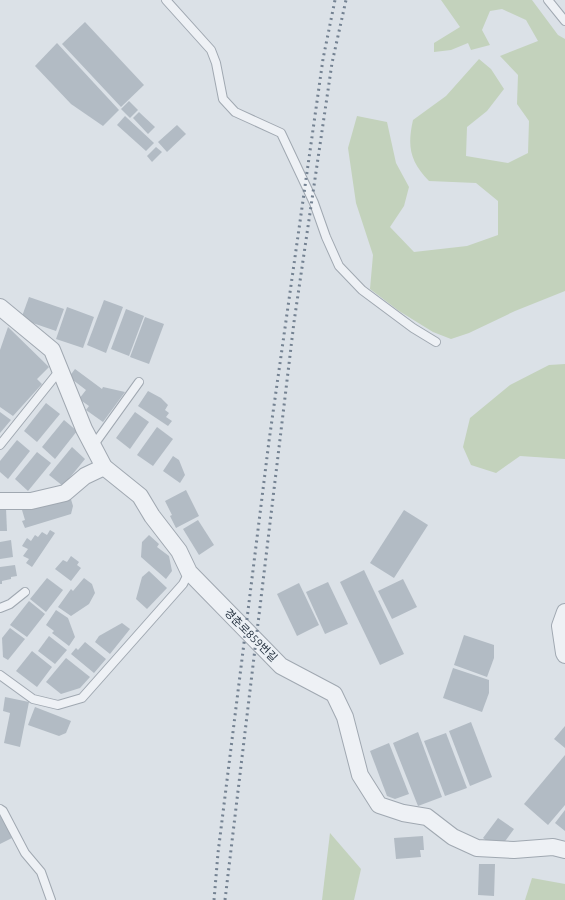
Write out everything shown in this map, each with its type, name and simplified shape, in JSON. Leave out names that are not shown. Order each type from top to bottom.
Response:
[{"type":"street","name":"경춘로859번길","points":[[0,307],[52,350],[84,429],[104,467],[140,496],[152,516],[179,551],[189,572],[281,666],[334,694],[345,717],[360,775],[379,805],[404,814],[427,817],[453,837],[477,848],[514,850],[553,847],[565,850]]},
{"type":"street","points":[[0,501],[31,501],[64,493],[85,476],[104,467]]},
{"type":"street","points":[[565,612],[560,626],[565,654]]},
{"type":"lane","points":[[166,0],[211,50],[216,63],[223,100],[235,112],[281,133],[314,203],[326,237],[339,266],[362,290],[413,328],[436,342]]},
{"type":"lane","points":[[548,0],[565,21]]},
{"type":"lane","points":[[0,445],[60,370]]},
{"type":"lane","points":[[93,446],[139,382]]},
{"type":"lane","points":[[0,675],[33,699],[58,705],[82,698],[183,584],[189,572]]},
{"type":"lane","points":[[0,608],[10,604],[25,592]]},
{"type":"lane","points":[[0,810],[3,811],[25,853],[41,872],[51,900]]},
{"type":"green space","points":[[441,0],[532,0],[558,35],[565,39],[565,291],[515,311],[469,333],[451,339],[433,332],[399,311],[370,289],[373,255],[356,203],[348,148],[357,116],[387,122],[396,163],[409,187],[404,206],[390,227],[414,252],[467,246],[498,235],[498,201],[476,183],[429,181],[423,174],[414,160],[410,146],[413,120],[446,96],[479,59],[491,69],[504,89],[487,111],[467,127],[466,156],[508,163],[528,153],[529,121],[517,104],[518,75],[500,56],[538,41],[526,20],[502,9],[490,11],[482,30],[490,45],[471,50],[468,43],[451,50],[434,52],[434,43],[460,27]]},
{"type":"green space","points":[[565,364],[565,459],[520,456],[496,473],[471,465],[463,447],[470,418],[510,385],[549,365]]},
{"type":"green space","points":[[330,833],[361,869],[354,900],[322,900]]},
{"type":"green space","points":[[532,878],[565,884],[565,900],[525,900]]},
{"type":"building","points":[[85,22],[144,85],[121,107],[62,44]]},
{"type":"building","points":[[57,43],[119,110],[103,126],[71,104],[35,66]]},
{"type":"building","points":[[129,101],[138,110],[130,118],[121,109]]},
{"type":"building","points":[[139,112],[155,127],[148,134],[133,118]]},
{"type":"building","points":[[125,116],[154,143],[146,151],[117,125]]},
{"type":"building","points":[[177,125],[186,134],[167,152],[158,142]]},
{"type":"building","points":[[156,147],[162,152],[152,162],[147,156]]},
{"type":"building","points":[[29,297],[64,309],[56,331],[21,319]]},
{"type":"building","points":[[104,300],[123,307],[106,353],[87,345]]},
{"type":"building","points":[[67,307],[94,317],[83,348],[56,339]]},
{"type":"building","points":[[126,309],[144,316],[129,356],[111,349]]},
{"type":"building","points":[[145,317],[164,324],[149,364],[130,357]]},
{"type":"building","points":[[8,327],[49,367],[37,379],[42,384],[13,416],[0,407],[0,350]]},
{"type":"building","points":[[75,369],[102,389],[103,387],[125,392],[103,422],[86,410],[89,406],[79,399],[86,390],[69,377]]},
{"type":"building","points":[[148,391],[161,398],[168,405],[165,410],[169,413],[166,417],[172,421],[168,426],[138,406]]},
{"type":"building","points":[[46,403],[60,414],[37,442],[24,431]]},
{"type":"building","points":[[0,412],[11,420],[0,433]]},
{"type":"building","points":[[135,412],[149,422],[130,449],[116,438]]},
{"type":"building","points":[[64,420],[77,431],[55,459],[42,447]]},
{"type":"building","points":[[157,427],[173,439],[153,466],[137,455]]},
{"type":"building","points":[[17,440],[30,451],[8,479],[0,472],[0,461]]},
{"type":"building","points":[[72,447],[85,459],[63,486],[49,475]]},
{"type":"building","points":[[37,452],[51,463],[28,491],[15,479]]},
{"type":"building","points":[[173,456],[179,460],[185,475],[180,483],[163,471]]},
{"type":"building","points":[[186,490],[199,516],[176,528],[170,516],[172,515],[165,501]]},
{"type":"building","points":[[70,496],[73,506],[71,514],[25,528],[22,521],[25,520],[22,510]]},
{"type":"building","points":[[6,508],[7,531],[0,531],[0,509]]},
{"type":"building","points":[[404,510],[428,525],[394,578],[370,563]]},
{"type":"building","points":[[198,520],[214,545],[199,555],[183,529]]},
{"type":"building","points":[[50,530],[55,533],[32,567],[26,563],[29,559],[23,556],[28,549],[22,546],[27,538],[31,541],[35,535],[38,537],[42,532],[47,535]]},
{"type":"building","points":[[149,535],[159,544],[157,547],[169,556],[172,571],[166,579],[141,557],[142,542]]},
{"type":"building","points":[[11,540],[13,557],[0,559],[0,542]]},
{"type":"building","points":[[71,556],[79,562],[77,565],[81,568],[71,581],[55,569],[63,560],[67,562]]},
{"type":"building","points":[[15,565],[17,576],[2,581],[2,584],[0,584],[0,567]]},
{"type":"building","points":[[364,570],[404,654],[380,665],[340,582]]},
{"type":"building","points":[[149,571],[167,588],[147,609],[136,599],[142,577]]},
{"type":"building","points":[[47,578],[63,590],[46,612],[30,599]]},
{"type":"building","points":[[84,578],[92,584],[95,593],[89,604],[71,616],[58,607],[71,589],[73,591]]},
{"type":"building","points":[[403,579],[417,607],[392,619],[378,591]]},
{"type":"building","points":[[328,582],[348,624],[325,634],[306,592]]},
{"type":"building","points":[[299,583],[319,625],[297,636],[277,594]]},
{"type":"building","points":[[29,601],[45,614],[27,637],[10,625]]},
{"type":"building","points":[[56,610],[68,618],[75,637],[69,646],[52,633],[54,631],[46,625]]},
{"type":"building","points":[[122,623],[130,629],[110,654],[95,642],[99,636]]},
{"type":"building","points":[[10,628],[25,639],[8,660],[3,657],[2,638]]},
{"type":"building","points":[[464,635],[494,645],[494,658],[487,677],[454,665]]},
{"type":"building","points":[[49,636],[67,650],[55,664],[38,651]]},
{"type":"building","points":[[85,642],[106,659],[94,673],[71,654],[76,648],[78,650]]},
{"type":"building","points":[[32,651],[52,667],[37,687],[16,671]]},
{"type":"building","points":[[66,658],[90,677],[80,688],[61,694],[46,682]]},
{"type":"building","points":[[453,668],[489,680],[489,693],[482,712],[443,698]]},
{"type":"building","points":[[5,697],[29,702],[20,747],[4,743],[10,713],[3,711]]},
{"type":"building","points":[[35,707],[71,721],[66,733],[59,736],[28,725]]},
{"type":"building","points":[[471,722],[492,777],[470,786],[449,731]]},
{"type":"building","points":[[565,726],[565,748],[554,739]]},
{"type":"building","points":[[418,732],[442,797],[418,806],[393,743]]},
{"type":"building","points":[[446,733],[467,788],[445,796],[424,741]]},
{"type":"building","points":[[389,743],[409,794],[395,799],[387,796],[370,751]]},
{"type":"building","points":[[565,755],[565,805],[548,825],[524,804]]},
{"type":"building","points":[[565,810],[565,831],[555,823]]},
{"type":"building","points":[[0,814],[12,838],[0,844]]},
{"type":"building","points":[[498,818],[514,829],[503,844],[491,844],[483,838]]},
{"type":"building","points":[[423,836],[424,850],[420,850],[421,857],[396,859],[394,838]]},
{"type":"building","points":[[479,864],[495,864],[494,896],[478,895]]},
{"type":"railway","points":[[214,900],[218,853],[269,441],[323,59],[335,0]]},
{"type":"railway","points":[[225,900],[294,322],[332,63],[346,0]]}]
